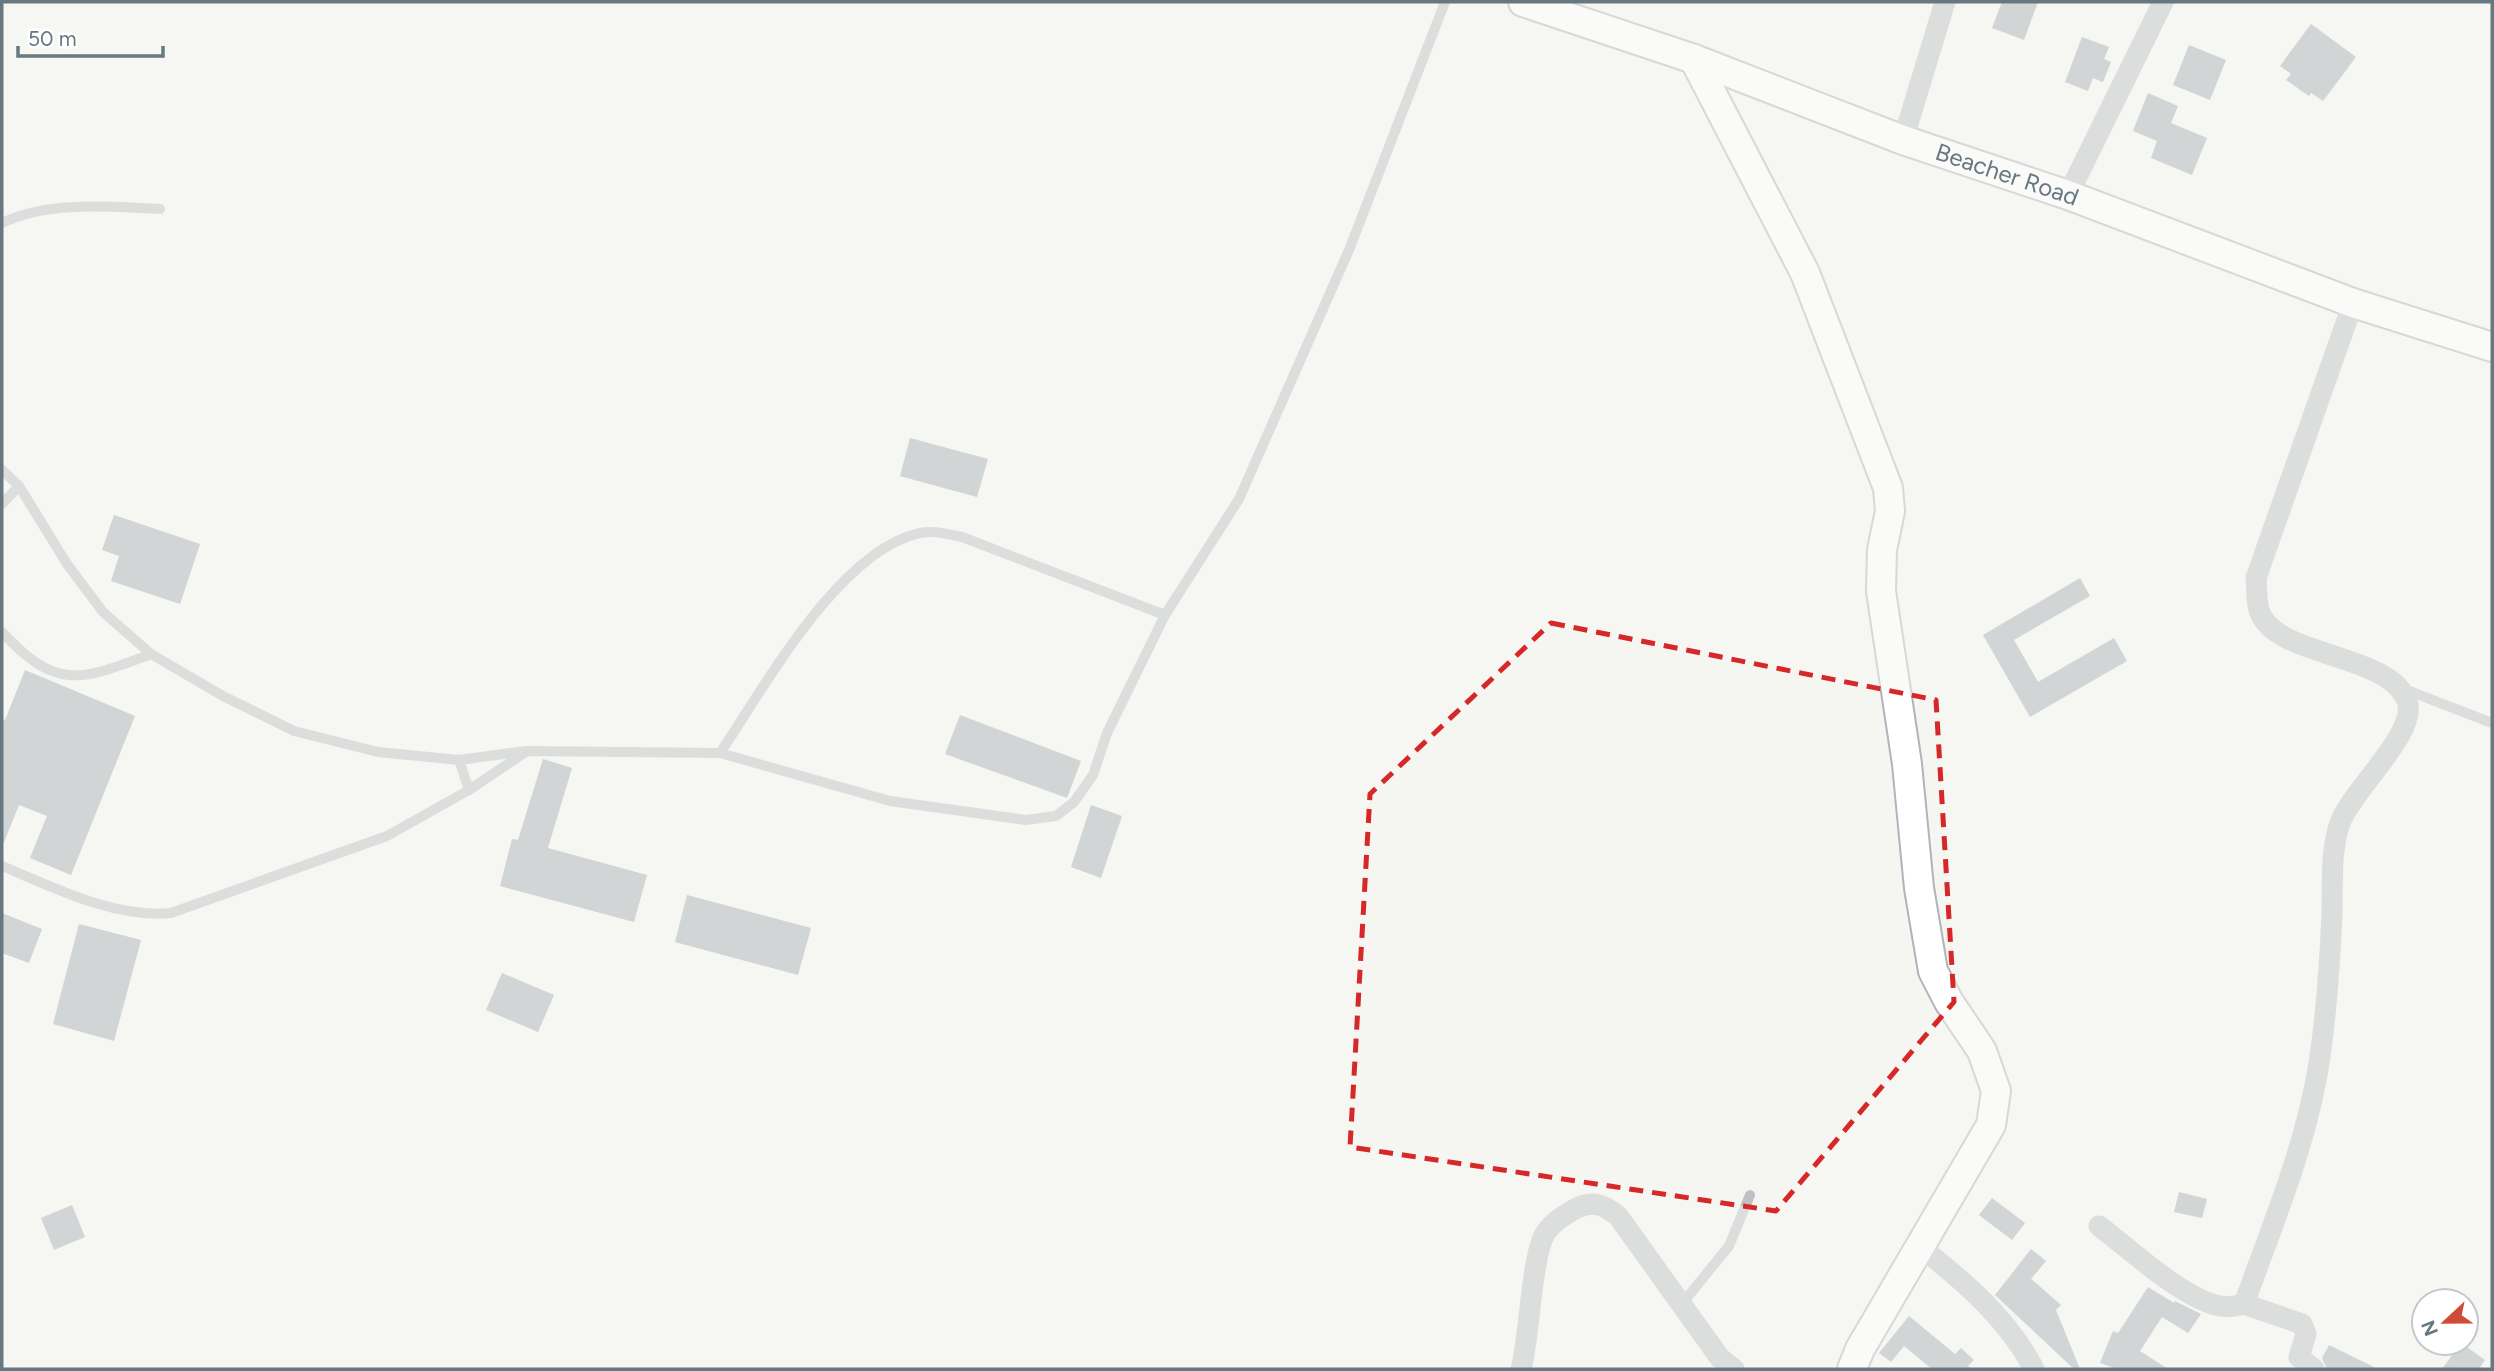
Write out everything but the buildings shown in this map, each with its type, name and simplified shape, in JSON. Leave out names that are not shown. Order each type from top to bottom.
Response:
[{"type":"street","name":"Beacher Road","points":[[1523,2],[1695,60],[1903,140],[2068,195],[2353,303],[2492,347]]},
{"type":"street","points":[[1903,140],[1945,2]]},
{"type":"street","points":[[2068,195],[2163,2]]},
{"type":"street","points":[[1695,60],[1804,273],[1888,488],[1890,511],[1882,550],[1881,591],[1907,764],[1919,888],[1931,957],[1934,971],[1949,1002],[1982,1051],[1996,1091],[1991,1125],[1860,1349],[1852,1369]]},
{"type":"street","points":[[2244,1304],[2290,1176],[2320,1058],[2327,1000],[2334,851],[2340,821],[2409,717],[2409,704],[2401,688],[2376,672],[2272,629],[2259,610],[2256,578],[2353,303]]},
{"type":"street","points":[[1521,1369],[1538,1256],[1545,1233],[1561,1216],[1587,1203],[1605,1205],[1618,1216],[1720,1358],[1734,1369]]},
{"type":"street","points":[[2099,1226],[2165,1276],[2211,1304],[2229,1308],[2244,1304],[2302,1324],[2306,1334],[2299,1357],[2314,1369]]},
{"type":"street","points":[[1920,1247],[1945,1266],[2014,1336],[2034,1369]]},
{"type":"lane","points":[[2,470],[19,486],[67,564],[103,612],[150,654],[223,696],[294,732],[378,752],[459,760],[526,751],[720,753],[890,801],[1026,820],[1056,816],[1074,802],[1093,775],[1107,733],[1165,615],[1239,499],[1349,250],[1446,2]]},
{"type":"lane","points":[[2,223],[53,210],[93,206],[160,209]]},
{"type":"lane","points":[[2,505],[19,486]]},
{"type":"lane","points":[[720,753],[816,611],[860,565],[907,537],[941,532],[962,537],[1165,615]]},
{"type":"lane","points":[[2,632],[24,656],[56,672],[78,678],[150,654]]},
{"type":"lane","points":[[2401,688],[2492,723]]},
{"type":"lane","points":[[2,866],[69,893],[132,911],[150,915],[171,913],[387,836],[469,790],[526,751]]},
{"type":"lane","points":[[459,760],[469,790]]},
{"type":"lane","points":[[1681,1306],[1729,1246],[1750,1195]]},
{"type":"highlighted area","points":[[1551,623],[1936,700],[1954,1002],[1776,1211],[1350,1147],[1370,794]]}]
